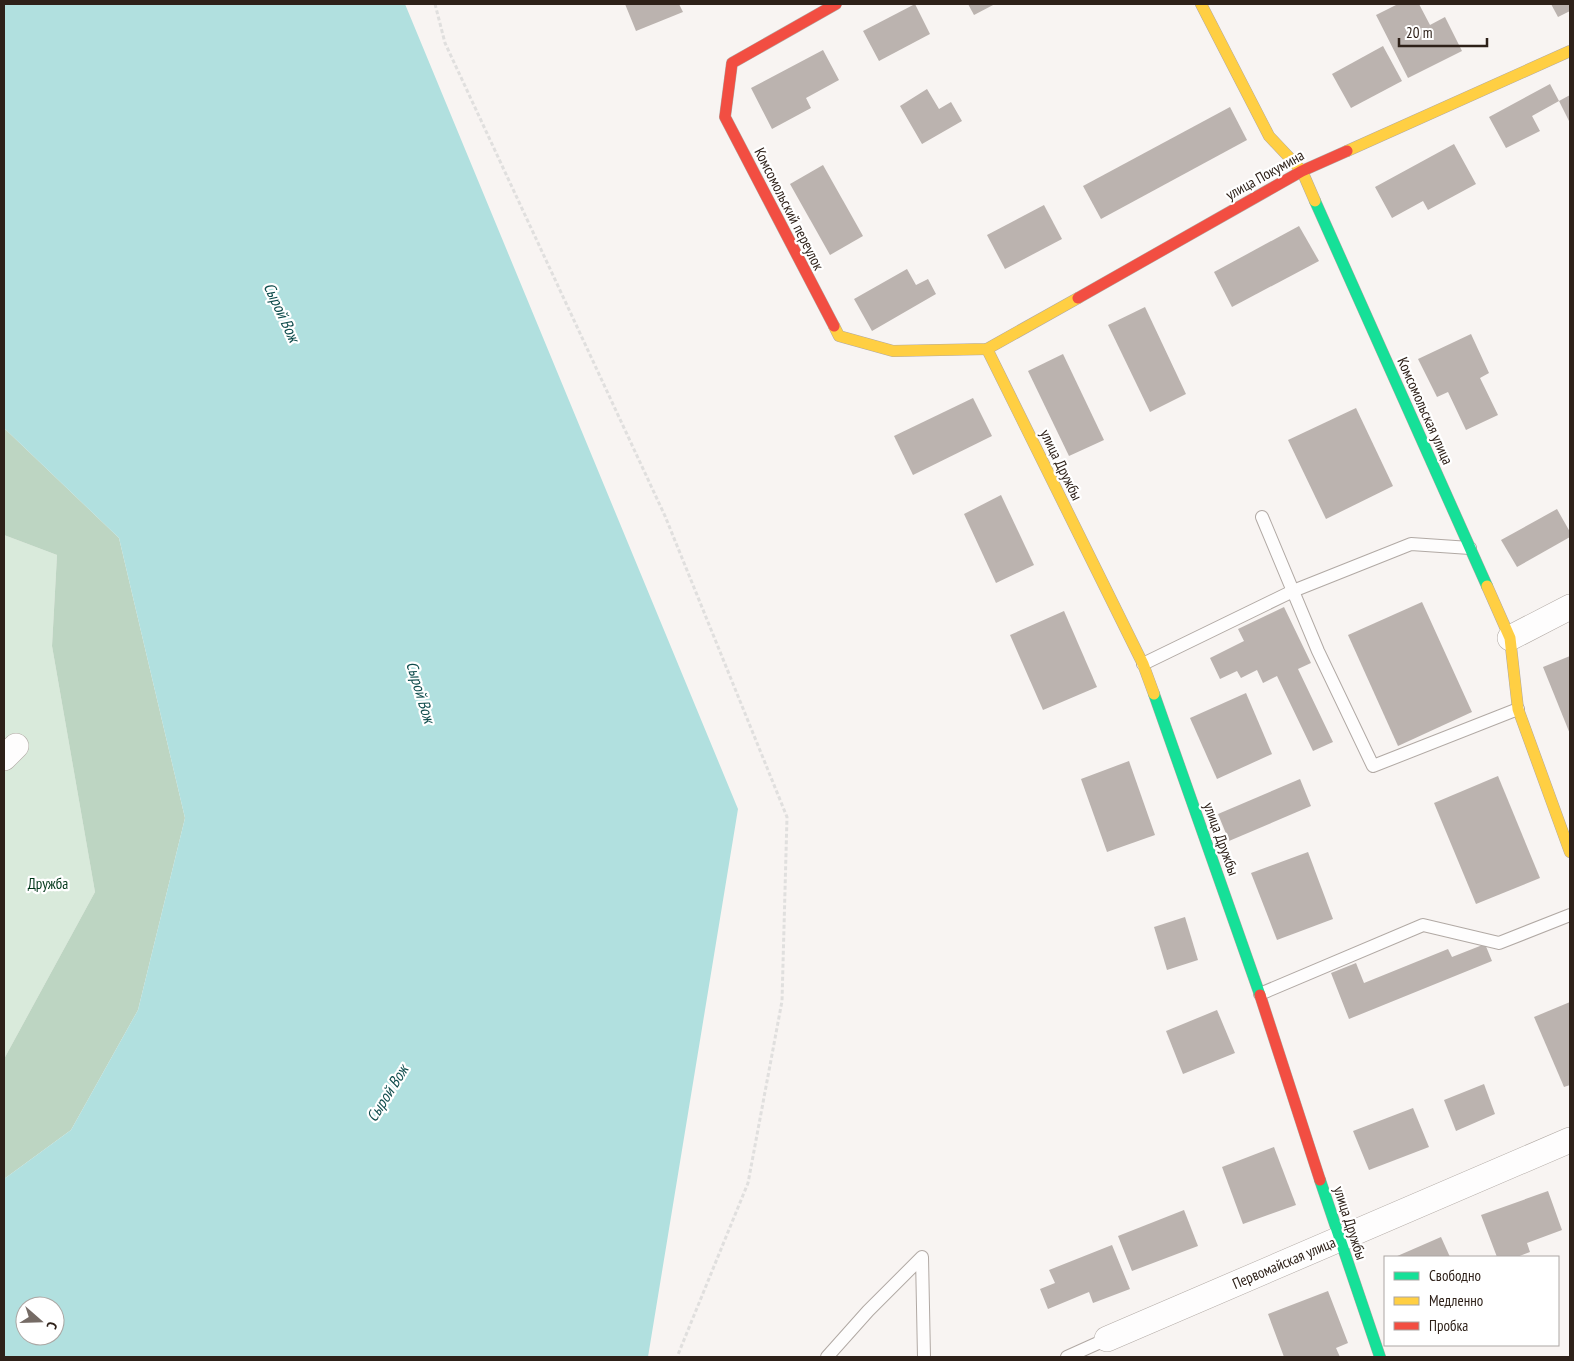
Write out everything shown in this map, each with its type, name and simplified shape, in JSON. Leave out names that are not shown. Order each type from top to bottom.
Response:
[{"type":"street","name":"Комсомольский переулок","points":[[836,4],[732,63],[725,117],[839,336],[893,351],[987,349]]},
{"type":"street","name":"Комсомольская улица","points":[[1201,4],[1269,136],[1302,171],[1510,638],[1518,709],[1570,852]]},
{"type":"street","name":"улица Покумина","points":[[987,349],[1302,171],[1570,51]]},
{"type":"street","name":"улица Дружбы","points":[[987,349],[1143,664],[1260,994],[1339,1240],[1380,1357]]},
{"type":"street","points":[[1510,638],[1570,607]]},
{"type":"street","name":"Первомайская улица","points":[[1107,1339],[1570,1140]]},
{"type":"lane","points":[[1262,517],[1318,651],[1373,766],[1518,709]]},
{"type":"lane","points":[[1143,664],[1293,591],[1411,544],[1470,548]]},
{"type":"lane","points":[[1260,994],[1423,925],[1499,943],[1570,915]]},
{"type":"lane","points":[[827,1357],[868,1311],[922,1257],[924,1357]]},
{"type":"lane","points":[[1067,1357],[1107,1339]]},
{"type":"path","points":[[435,4],[445,44],[664,516],[787,817],[782,1002],[748,1183],[677,1357]]},
{"type":"green space","points":[[4,428],[119,538],[185,818],[138,1010],[71,1130],[4,1179],[4,1059],[95,892],[52,646],[57,555],[4,535]]},
{"type":"green space","name":"Дружба","points":[[4,535],[57,555],[52,646],[95,892],[4,1059]]},
{"type":"water","name":"Сырой Вож","points":[[4,4],[405,4],[738,809],[648,1357],[4,1357],[4,1179],[71,1130],[138,1010],[185,818],[119,538],[4,428]]},
{"type":"building","points":[[625,4],[679,4],[683,12],[636,31]]},
{"type":"building","points":[[915,4],[930,34],[879,61],[863,31]]},
{"type":"building","points":[[968,4],[995,4],[974,15]]},
{"type":"building","points":[[1398,4],[1419,4],[1430,25],[1445,17],[1462,51],[1408,78],[1376,15]]},
{"type":"building","points":[[1551,4],[1570,4],[1570,11],[1558,17]]},
{"type":"building","points":[[1383,46],[1402,81],[1351,108],[1332,74]]},
{"type":"building","points":[[823,50],[839,80],[806,98],[811,108],[772,129],[751,88]]},
{"type":"building","points":[[1550,84],[1559,101],[1532,116],[1540,131],[1506,148],[1489,117]]},
{"type":"building","points":[[927,89],[939,109],[951,102],[962,121],[922,144],[900,106]]},
{"type":"building","points":[[1570,95],[1570,123],[1559,101]]},
{"type":"building","points":[[1230,107],[1247,140],[1101,219],[1083,186]]},
{"type":"building","points":[[1454,144],[1476,184],[1428,210],[1423,201],[1392,218],[1375,187]]},
{"type":"building","points":[[823,165],[863,236],[830,255],[790,184]]},
{"type":"building","points":[[1044,205],[1062,239],[1005,269],[987,235]]},
{"type":"building","points":[[1299,226],[1319,261],[1232,307],[1214,272]]},
{"type":"building","points":[[907,269],[916,285],[928,279],[936,294],[872,331],[854,299]]},
{"type":"building","points":[[1145,307],[1186,394],[1150,412],[1108,325]]},
{"type":"building","points":[[1471,334],[1489,373],[1480,378],[1498,415],[1466,430],[1448,392],[1437,397],[1418,359]]},
{"type":"building","points":[[1063,354],[1104,440],[1069,456],[1028,371]]},
{"type":"building","points":[[973,398],[992,436],[913,475],[894,436]]},
{"type":"building","points":[[1356,408],[1393,486],[1326,519],[1288,440]]},
{"type":"building","points":[[1001,495],[1034,565],[996,583],[964,514]]},
{"type":"building","points":[[1557,509],[1570,532],[1570,537],[1517,567],[1501,540]]},
{"type":"building","points":[[1422,602],[1472,712],[1398,746],[1348,635]]},
{"type":"building","points":[[1284,607],[1311,663],[1298,669],[1333,742],[1313,751],[1277,676],[1263,683],[1257,670],[1241,678],[1237,671],[1220,679],[1210,658],[1244,641],[1238,629]]},
{"type":"building","points":[[1064,611],[1097,687],[1043,710],[1010,635]]},
{"type":"building","points":[[1570,656],[1570,734],[1543,667]]},
{"type":"building","points":[[1246,693],[1272,754],[1217,779],[1190,718]]},
{"type":"building","points":[[1129,761],[1155,835],[1107,852],[1081,779]]},
{"type":"building","points":[[1498,776],[1540,878],[1476,904],[1434,803]]},
{"type":"building","points":[[1300,779],[1311,806],[1229,841],[1218,814]]},
{"type":"building","points":[[1308,852],[1333,919],[1277,940],[1251,873]]},
{"type":"building","points":[[1185,917],[1198,960],[1167,970],[1154,927]]},
{"type":"building","points":[[1485,944],[1492,961],[1349,1019],[1331,973],[1356,963],[1364,983],[1448,949],[1452,957]]},
{"type":"building","points":[[1570,1002],[1570,1085],[1564,1087],[1534,1017]]},
{"type":"building","points":[[1217,1010],[1235,1053],[1183,1074],[1166,1031]]},
{"type":"building","points":[[1484,1084],[1495,1114],[1456,1131],[1444,1100]]},
{"type":"building","points":[[1413,1108],[1429,1147],[1369,1170],[1353,1131]]},
{"type":"building","points":[[1274,1147],[1296,1205],[1243,1224],[1222,1167]]},
{"type":"building","points":[[1548,1191],[1562,1230],[1527,1243],[1530,1252],[1520,1256],[1497,1256],[1481,1215]]},
{"type":"building","points":[[1184,1210],[1198,1246],[1132,1271],[1118,1236]]},
{"type":"building","points":[[1441,1237],[1450,1256],[1397,1256]]},
{"type":"building","points":[[1112,1245],[1130,1289],[1093,1303],[1089,1292],[1048,1309],[1040,1289],[1055,1283],[1049,1270]]},
{"type":"building","points":[[1328,1291],[1348,1343],[1336,1348],[1340,1357],[1284,1357],[1268,1314]]},
{"type":"traffic: fast","points":[[1315,201],[1487,586]]},
{"type":"traffic: fast","points":[[1154,694],[1260,995]]},
{"type":"traffic: fast","points":[[1320,1180],[1380,1357]]},
{"type":"traffic: slow","points":[[1201,4],[1269,136],[1302,171],[1315,201]]},
{"type":"traffic: slow","points":[[1347,151],[1570,51]]},
{"type":"traffic: slow","points":[[834,326],[839,336],[893,351],[987,349],[1078,298]]},
{"type":"traffic: slow","points":[[987,349],[1143,664],[1154,694]]},
{"type":"traffic: slow","points":[[1487,586],[1510,638],[1518,709],[1570,852]]},
{"type":"traffic: jam","points":[[834,326],[725,117],[732,63],[836,4]]},
{"type":"traffic: jam","points":[[1078,298],[1302,171],[1347,151]]},
{"type":"traffic: jam","points":[[1260,995],[1320,1180]]}]
